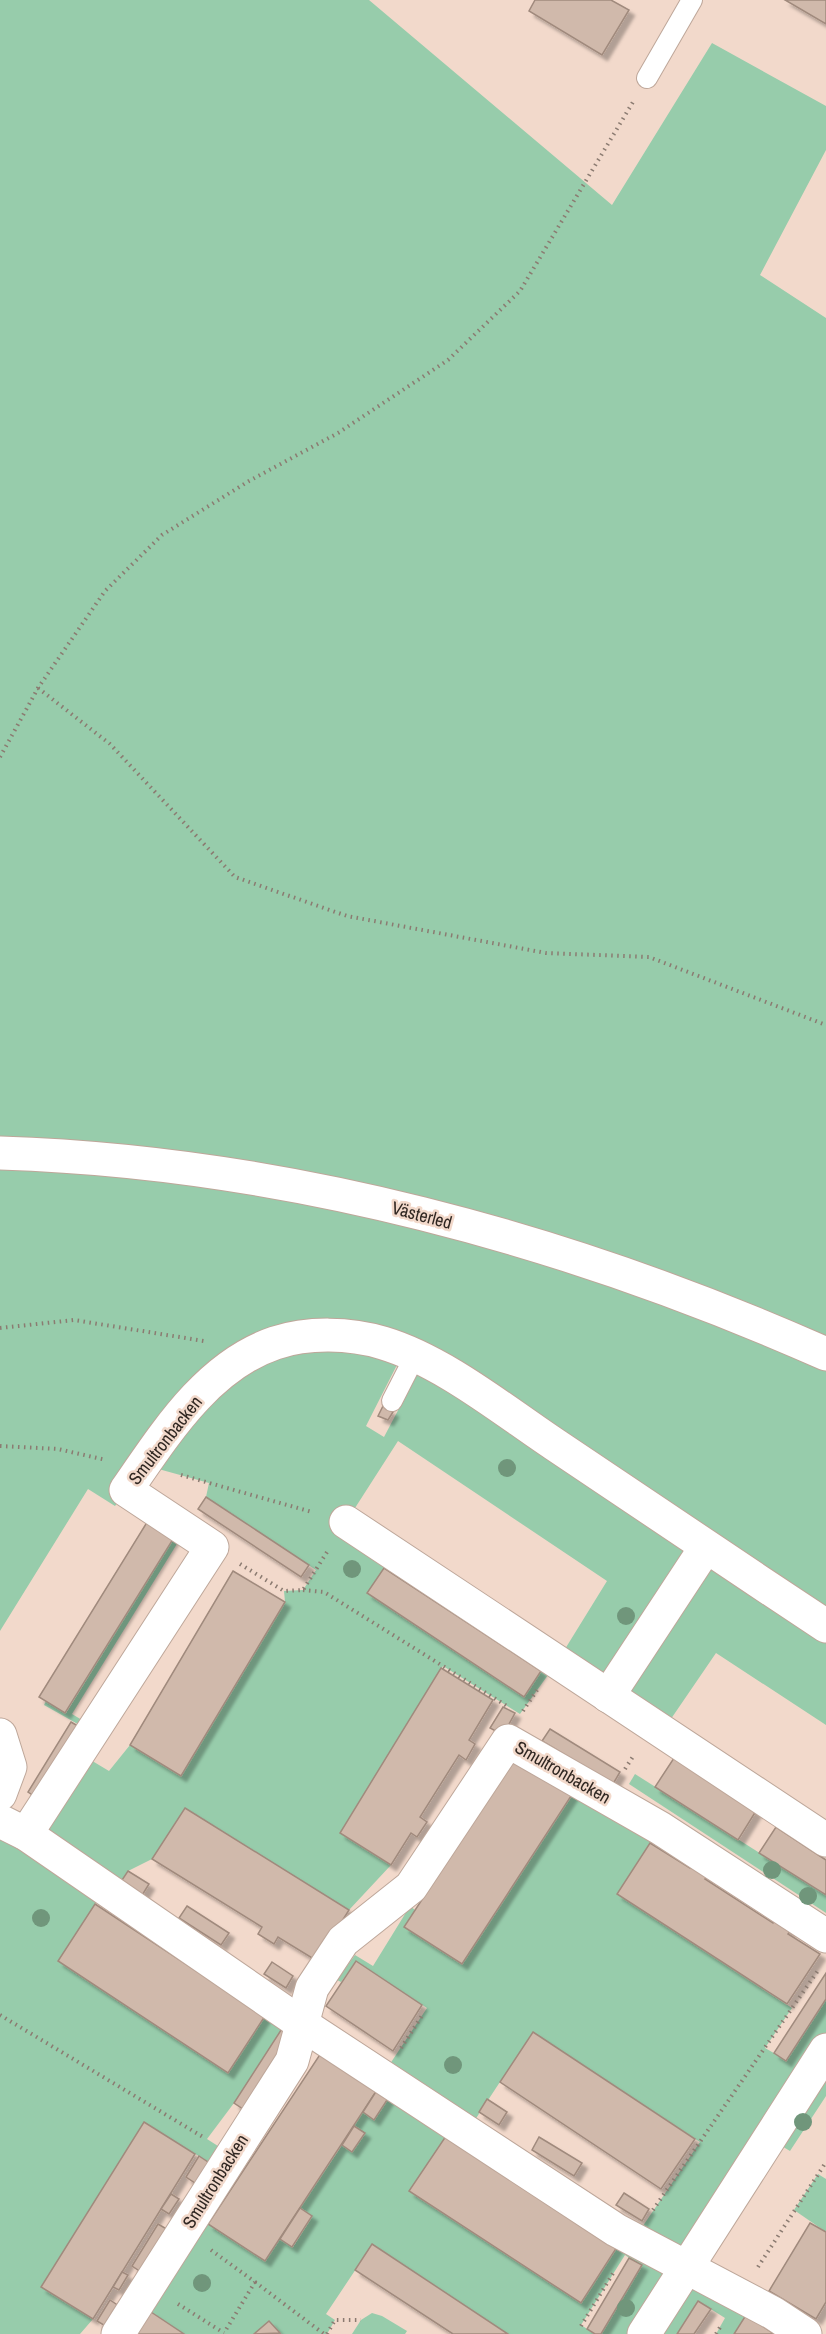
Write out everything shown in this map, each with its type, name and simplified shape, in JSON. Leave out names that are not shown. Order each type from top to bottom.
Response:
[{"type":"street","name":"Västerled","points":[[0,1153],[117,1161],[225,1174],[385,1205],[602,1265],[752,1322],[826,1354]]},
{"type":"street","name":"Smultronbacken","points":[[212,1547],[126,1490],[182,1413],[211,1382],[259,1349],[308,1337],[337,1335],[382,1342],[415,1356],[471,1389],[826,1626]]},
{"type":"street","points":[[346,1522],[826,1840]]},
{"type":"street","points":[[212,1547],[13,1828],[302,2024],[634,2240],[739,2295],[805,2334]]},
{"type":"street","points":[[608,1695],[706,1547]]},
{"type":"street","points":[[0,1735],[10,1767],[0,1794]]},
{"type":"street","name":"Smultronbacken","points":[[118,2334],[292,2061],[312,1988],[343,1941],[411,1887],[508,1741],[660,1828],[826,1936]]},
{"type":"street","points":[[644,2334],[826,2050]]},
{"type":"lane","points":[[647,78],[692,0]]},
{"type":"lane","points":[[392,1401],[415,1356]]},
{"type":"path","points":[[0,757],[38,688],[105,591],[162,535],[249,481],[338,433],[448,360],[520,291],[647,78]]},
{"type":"path","points":[[38,688],[110,744],[235,877],[347,916],[546,953],[649,957],[826,1025]]},
{"type":"path","points":[[0,1328],[74,1320],[207,1341]]},
{"type":"path","points":[[0,1446],[58,1449],[346,1522],[303,1590]]},
{"type":"path","points":[[212,1547],[284,1591],[324,1592],[520,1714],[508,1741]]},
{"type":"path","points":[[608,1798],[652,1725]]},
{"type":"path","points":[[581,2326],[634,2240],[819,1968]]},
{"type":"path","points":[[0,2014],[232,2155]]},
{"type":"path","points":[[739,2295],[826,2162]]},
{"type":"path","points":[[184,2231],[325,2334],[335,2320],[361,2320]]},
{"type":"path","points":[[149,2285],[224,2333],[255,2282]]},
{"type":"green space","points":[[0,0],[369,0],[612,205],[712,43],[826,106],[826,150],[760,275],[826,318],[826,1725],[716,1653],[662,1732],[557,1662],[607,1581],[398,1441],[346,1522],[393,1554],[368,1593],[524,1696],[541,1671],[548,1675],[520,1714],[443,1666],[340,1833],[391,1865],[349,1910],[185,1808],[152,1859],[128,1871],[120,1883],[105,1889],[58,1961],[228,2073],[265,2016],[283,2027],[234,2103],[207,2139],[232,2155],[222,2170],[144,2123],[42,2287],[93,2319],[80,2334],[0,2334],[0,1821],[26,1834],[79,1753],[109,1771],[130,1745],[181,1775],[285,1602],[284,1591],[303,1590],[316,1570],[206,1497],[209,1483],[144,1465],[115,1506],[88,1489],[0,1631]],"holes":[[[404,1351],[424,1361],[384,1437],[366,1426]]]},
{"type":"green space","points":[[175,1536],[180,1539],[72,1714],[87,1723],[83,1727],[44,1705],[46,1701],[66,1713]]},
{"type":"green space","points":[[635,1774],[826,1895],[826,1913],[629,1784]]},
{"type":"green space","points":[[573,1794],[654,1837],[617,1894],[792,2008],[765,2048],[786,2060],[826,1999],[826,2096],[790,2151],[770,2139],[687,2267],[773,2313],[763,2327],[746,2316],[734,2334],[716,2334],[725,2318],[698,2301],[677,2334],[601,2334],[641,2266],[625,2255],[581,2325],[595,2334],[508,2334],[372,2245],[326,2314],[335,2320],[327,2334],[184,2334],[151,2312],[197,2210],[211,2219],[209,2223],[280,2239],[293,2247],[312,2217],[300,2208],[342,2145],[352,2152],[365,2134],[354,2126],[363,2112],[374,2119],[382,2076],[427,2008],[356,1961],[341,1982],[337,1980],[355,1955],[373,1966],[410,1906],[415,1910],[404,1927],[462,1964]],"holes":[[[533,2032],[700,2142],[634,2239],[617,2248],[581,2303],[410,2192],[446,2136],[467,2132]]]},
{"type":"green space","points":[[818,2174],[826,2179],[826,2232],[794,2210]]},
{"type":"green space","points":[[372,2313],[382,2316],[407,2331],[405,2334],[352,2334],[361,2320]]},
{"type":"building","points":[[535,0],[611,0],[629,10],[602,55],[529,11]]},
{"type":"building","points":[[785,0],[826,0],[826,24]]},
{"type":"building","points":[[383,1406],[393,1412],[388,1420],[378,1416]]},
{"type":"building","points":[[206,1497],[309,1565],[301,1577],[198,1509]]},
{"type":"building","points":[[149,1519],[175,1536],[65,1713],[39,1697]]},
{"type":"building","points":[[384,1568],[541,1671],[524,1697],[367,1593]]},
{"type":"building","points":[[233,1571],[285,1602],[181,1776],[130,1745]]},
{"type":"building","points":[[441,1668],[493,1700],[469,1740],[475,1744],[466,1760],[459,1755],[420,1817],[427,1822],[417,1837],[411,1833],[391,1865],[340,1833]]},
{"type":"building","points":[[503,1707],[515,1713],[503,1735],[490,1728]]},
{"type":"building","points":[[71,1722],[83,1729],[40,1800],[28,1792]]},
{"type":"building","points":[[550,1729],[620,1772],[613,1784],[542,1741]]},
{"type":"building","points":[[516,1756],[573,1793],[462,1964],[404,1927]]},
{"type":"building","points":[[674,1758],[756,1811],[738,1840],[655,1787]]},
{"type":"building","points":[[185,1808],[349,1910],[317,1961],[278,1937],[274,1944],[258,1934],[262,1927],[152,1859]]},
{"type":"building","points":[[776,1827],[826,1860],[826,1895],[759,1853]]},
{"type":"building","points":[[650,1843],[690,1868],[695,1862],[710,1872],[705,1879],[773,1923],[778,1916],[793,1926],[788,1934],[820,1954],[787,2004],[617,1894]]},
{"type":"building","points":[[128,1871],[149,1884],[141,1897],[120,1883]]},
{"type":"building","points":[[95,1904],[265,2016],[228,2073],[58,1961]]},
{"type":"building","points":[[187,1906],[229,1933],[221,1945],[179,1918]]},
{"type":"building","points":[[356,1961],[422,2005],[393,2051],[326,2006]]},
{"type":"building","points":[[272,1962],[293,1976],[286,1988],[264,1974]]},
{"type":"building","points":[[826,1973],[826,1999],[786,2061],[774,2053]]},
{"type":"building","points":[[283,2027],[295,2035],[246,2111],[234,2103]]},
{"type":"building","points":[[533,2032],[695,2139],[661,2189],[500,2082]]},
{"type":"building","points":[[321,2053],[377,2090],[265,2261],[208,2224]]},
{"type":"building","points":[[377,2090],[389,2097],[374,2120],[363,2112]]},
{"type":"building","points":[[487,2099],[507,2112],[499,2125],[479,2112]]},
{"type":"building","points":[[144,2122],[195,2154],[93,2319],[41,2287]]},
{"type":"building","points":[[354,2126],[365,2133],[352,2152],[342,2145]]},
{"type":"building","points":[[446,2136],[617,2247],[581,2303],[409,2191]]},
{"type":"building","points":[[539,2137],[582,2163],[574,2176],[532,2150]]},
{"type":"building","points":[[199,2156],[211,2164],[198,2185],[186,2177]]},
{"type":"building","points":[[624,2193],[649,2209],[642,2221],[616,2205]]},
{"type":"building","points":[[171,2194],[179,2199],[169,2214],[161,2209]]},
{"type":"building","points":[[300,2208],[312,2216],[292,2247],[280,2239]]},
{"type":"building","points":[[810,2223],[826,2232],[826,2302],[816,2319],[769,2291]]},
{"type":"building","points":[[158,2224],[170,2231],[144,2274],[132,2266]]},
{"type":"building","points":[[372,2244],[508,2334],[453,2334],[355,2270]]},
{"type":"building","points":[[629,2258],[642,2265],[601,2334],[595,2334],[587,2329]]},
{"type":"building","points":[[122,2272],[128,2275],[119,2290],[113,2287]]},
{"type":"building","points":[[110,2300],[119,2306],[107,2327],[97,2321]]},
{"type":"building","points":[[698,2301],[711,2309],[694,2334],[677,2334]]},
{"type":"building","points":[[151,2312],[184,2334],[136,2334]]},
{"type":"building","points":[[746,2315],[774,2334],[734,2334]]},
{"type":"building","points":[[269,2321],[280,2333],[254,2334]]}]
